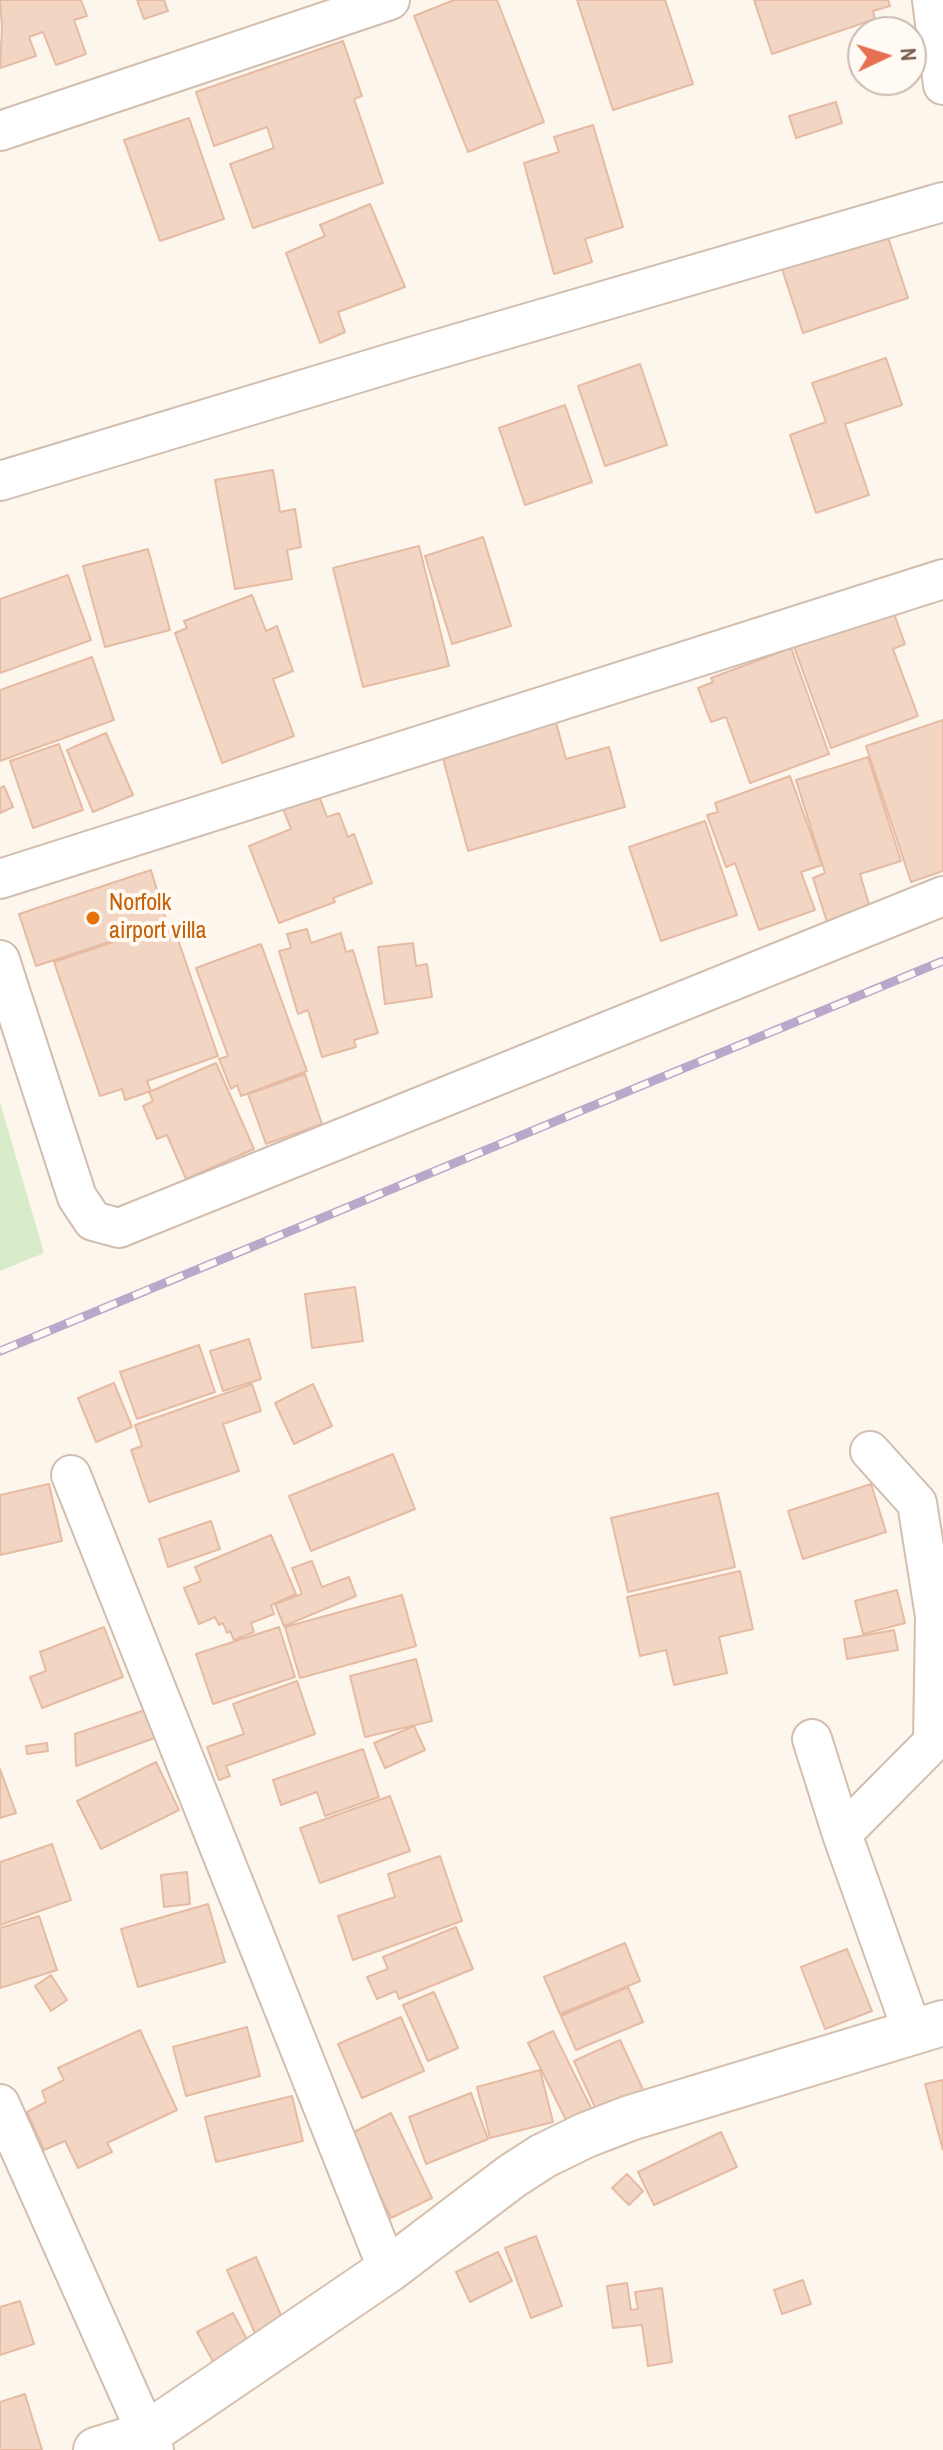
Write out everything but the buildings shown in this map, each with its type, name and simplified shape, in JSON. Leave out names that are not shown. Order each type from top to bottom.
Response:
[{"type":"street","points":[[0,131],[390,0]]},
{"type":"street","points":[[932,0],[943,85]]},
{"type":"street","points":[[0,481],[943,202]]},
{"type":"street","points":[[0,879],[943,579]]},
{"type":"street","points":[[0,960],[77,1197],[93,1221],[119,1228],[943,896]]},
{"type":"street","points":[[842,1834],[933,1742],[935,1616],[917,1503],[870,1451]]},
{"type":"street","points":[[71,1475],[388,2270]]},
{"type":"street","points":[[96,2450],[150,2442],[543,2156],[630,2118],[928,2028],[842,1834],[812,1739]]},
{"type":"street","points":[[0,2104],[150,2442]]},
{"type":"green space","points":[[0,1102],[44,1253],[0,1271]]},
{"type":"railway","points":[[0,1351],[943,961]]},
{"type":"place","name":"Norfolk airport villa","points":[[93,918]]}]
